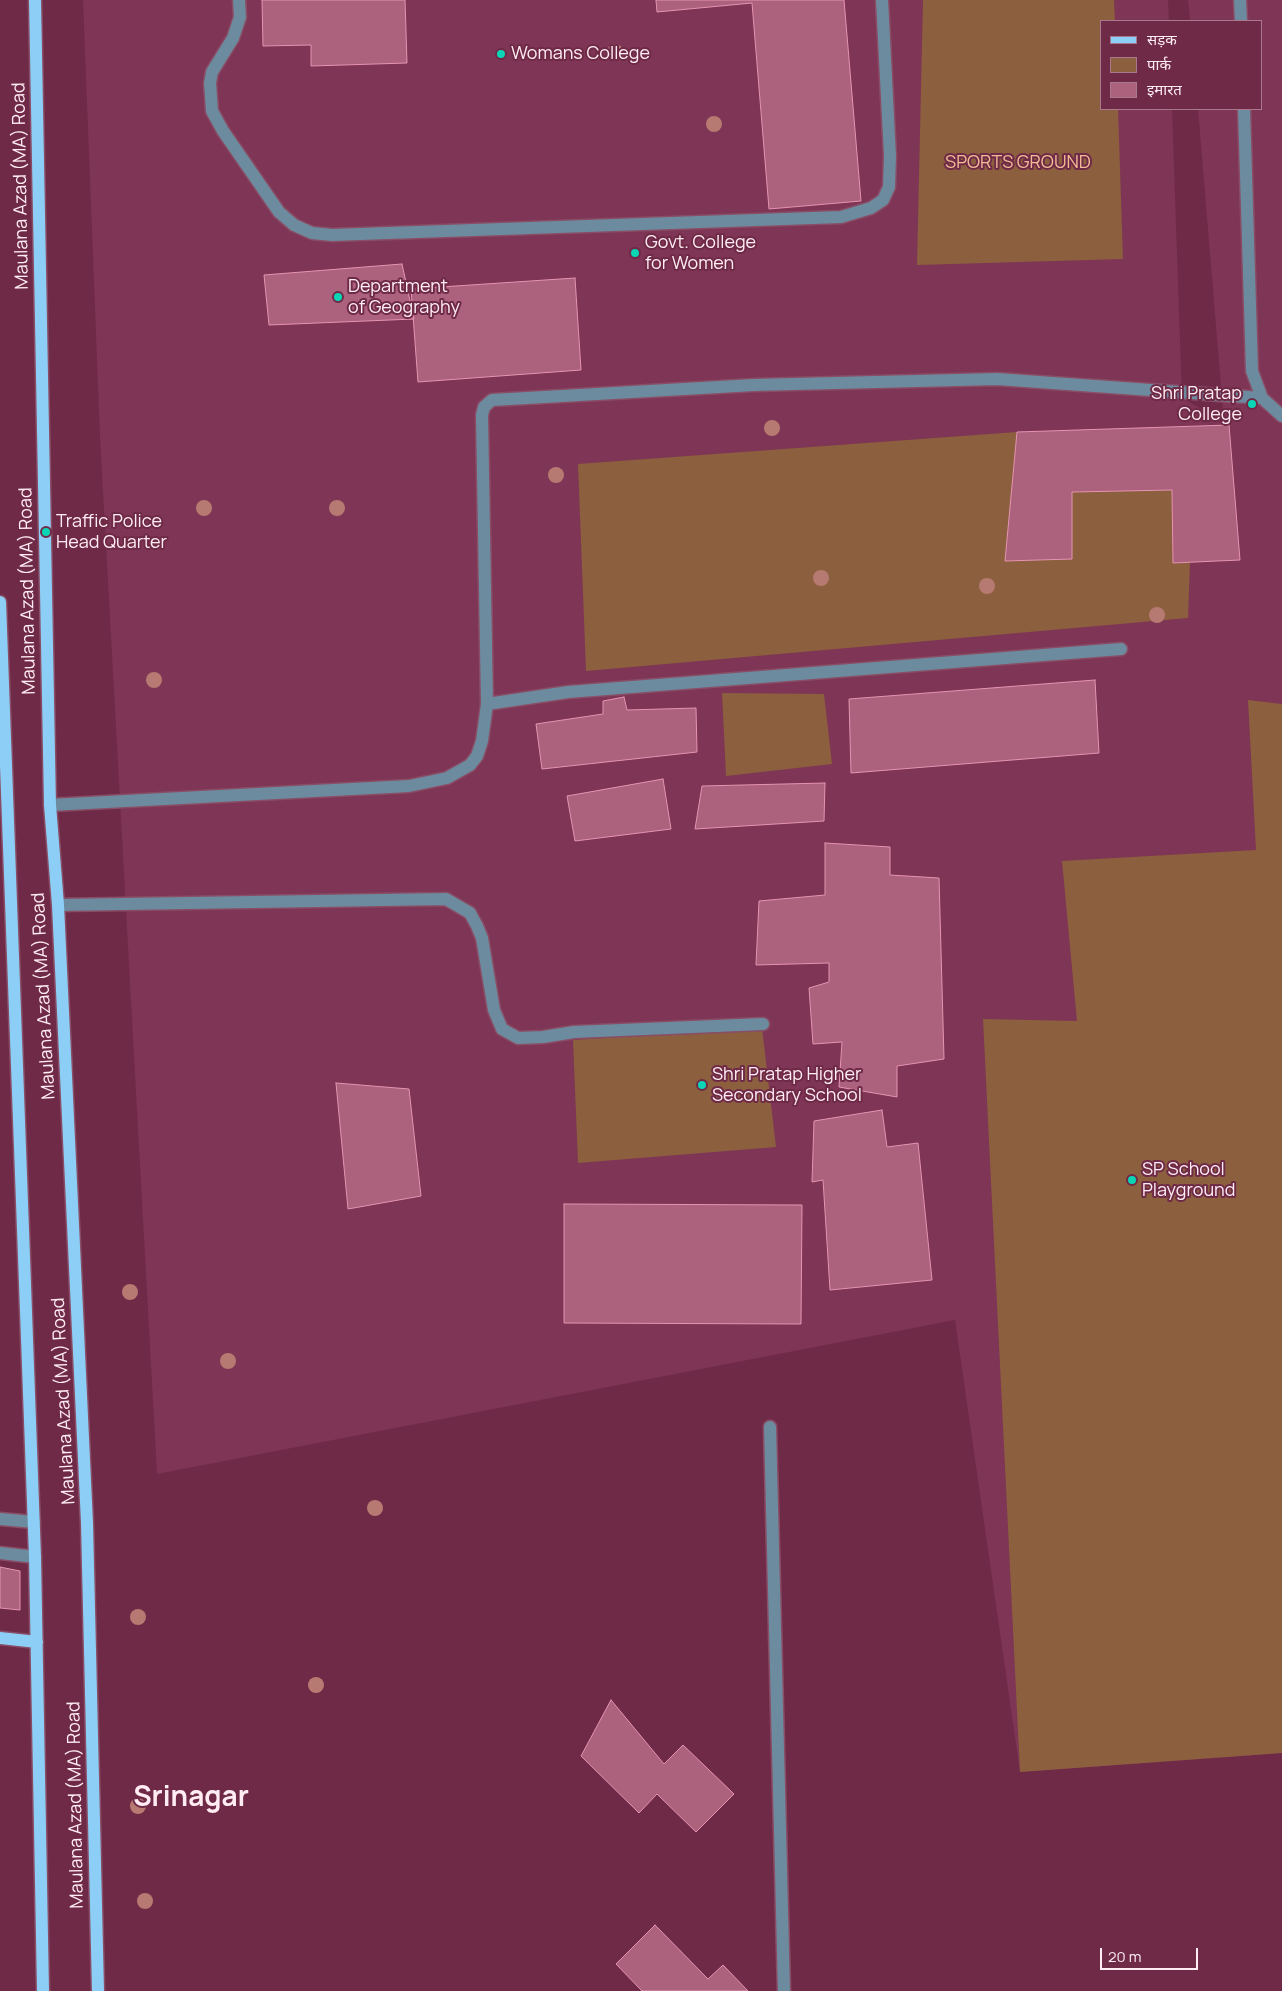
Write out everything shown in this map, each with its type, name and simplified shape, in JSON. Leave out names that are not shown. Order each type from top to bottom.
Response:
[{"type":"main road","name":"Maulana Azad (MA) Road","points":[[36,0],[50,806],[58,905],[87,1522],[98,1991]]},
{"type":"main road","name":"Maulana Azad (MA) Road","points":[[0,602],[34,1522],[44,1991]]},
{"type":"main road","points":[[0,1638],[37,1642]]},
{"type":"street","points":[[240,0],[240,17],[233,38],[212,72],[210,83],[212,111],[223,131],[279,212],[298,227],[312,233],[332,235],[840,217],[854,215],[871,208],[883,200],[889,187],[890,156],[882,0]]},
{"type":"street","points":[[1240,0],[1241,20]]},
{"type":"street","points":[[1244,110],[1252,371],[1262,398],[1282,416]]},
{"type":"street","points":[[50,806],[409,786],[428,784],[447,778],[470,765],[477,756],[482,741],[487,704],[482,415],[484,407],[492,400],[754,385],[997,379],[1262,398]]},
{"type":"street","points":[[487,704],[568,692],[1121,649]]},
{"type":"street","points":[[58,905],[446,899],[470,913],[477,926],[482,938],[494,1010],[502,1029],[518,1038],[543,1038],[574,1032],[763,1024]]},
{"type":"street","points":[[770,1426],[784,1991]]},
{"type":"street","points":[[0,1519],[34,1522]]},
{"type":"street","points":[[0,1554],[35,1557]]},
{"type":"shaded area","name":"Shri Pratap Higher Secondary School","points":[[83,0],[1168,0],[1169,20],[1100,20],[1100,110],[1172,110],[1182,398],[1224,422],[1198,110],[1262,110],[1262,20],[1190,20],[1188,0],[1282,0],[1282,1753],[1020,1772],[955,1320],[157,1474],[100,436]]},
{"type":"green space","name":"SPORTS GROUND","points":[[923,0],[1114,0],[1115,20],[1100,20],[1100,110],[1118,110],[1123,259],[917,265]]},
{"type":"green space","points":[[1017,432],[1006,561],[1072,558],[1072,492],[1172,490],[1173,563],[1190,562],[1188,618],[586,671],[578,464]]},
{"type":"green space","points":[[722,693],[824,694],[832,764],[726,776]]},
{"type":"green space","name":"SP School Playground","points":[[1248,700],[1282,704],[1282,1753],[1020,1772],[983,1019],[1077,1021],[1062,861],[1256,850]]},
{"type":"green space","points":[[762,1028],[776,1147],[578,1163],[573,1040]]},
{"type":"building","points":[[262,0],[405,0],[407,63],[311,66],[311,45],[263,46]]},
{"type":"building","points":[[656,0],[844,0],[861,201],[769,209],[752,3],[657,12]]},
{"type":"building","name":"Department of Geography","points":[[402,264],[414,319],[269,325],[264,275]]},
{"type":"building","points":[[575,278],[581,370],[418,382],[411,289]]},
{"type":"building","points":[[1229,425],[1240,560],[1173,563],[1172,490],[1072,492],[1072,559],[1005,561],[1017,432]]},
{"type":"building","points":[[1095,680],[1099,753],[851,773],[849,699]]},
{"type":"building","points":[[624,697],[627,710],[696,708],[697,752],[542,769],[536,724],[603,714],[603,701]]},
{"type":"building","points":[[663,779],[671,829],[575,841],[567,796]]},
{"type":"building","points":[[825,783],[824,821],[695,829],[702,786]]},
{"type":"building","points":[[825,843],[890,847],[890,875],[939,878],[944,1059],[897,1066],[897,1097],[839,1087],[842,1042],[813,1044],[809,988],[829,982],[829,963],[756,965],[759,901],[825,895]]},
{"type":"building","points":[[336,1083],[409,1089],[421,1196],[348,1209]]},
{"type":"building","points":[[882,1110],[887,1147],[918,1143],[932,1280],[830,1290],[823,1180],[812,1182],[814,1121]]},
{"type":"building","points":[[564,1204],[802,1205],[801,1324],[564,1323]]},
{"type":"building","points":[[0,1567],[20,1571],[20,1610],[0,1608]]},
{"type":"building","points":[[611,1700],[664,1764],[683,1745],[734,1794],[696,1832],[657,1794],[639,1813],[581,1756]]},
{"type":"building","points":[[655,1925],[708,1979],[723,1965],[748,1991],[642,1991],[616,1964]]},
{"type":"place","name":"Womans College","points":[[501,54]]},
{"type":"place","name":"Govt. College for Women","points":[[635,253]]},
{"type":"place","name":"Department of Geography","points":[[338,297]]},
{"type":"place","name":"Shri Pratap College","points":[[1252,404]]},
{"type":"place","name":"Traffic Police Head Quarter","points":[[46,532]]},
{"type":"place","name":"Shri Pratap Higher Secondary School","points":[[702,1085]]},
{"type":"place","name":"SP School Playground","points":[[1132,1180]]},
{"type":"district","name":"Srinagar","points":[[191,1798]]}]
